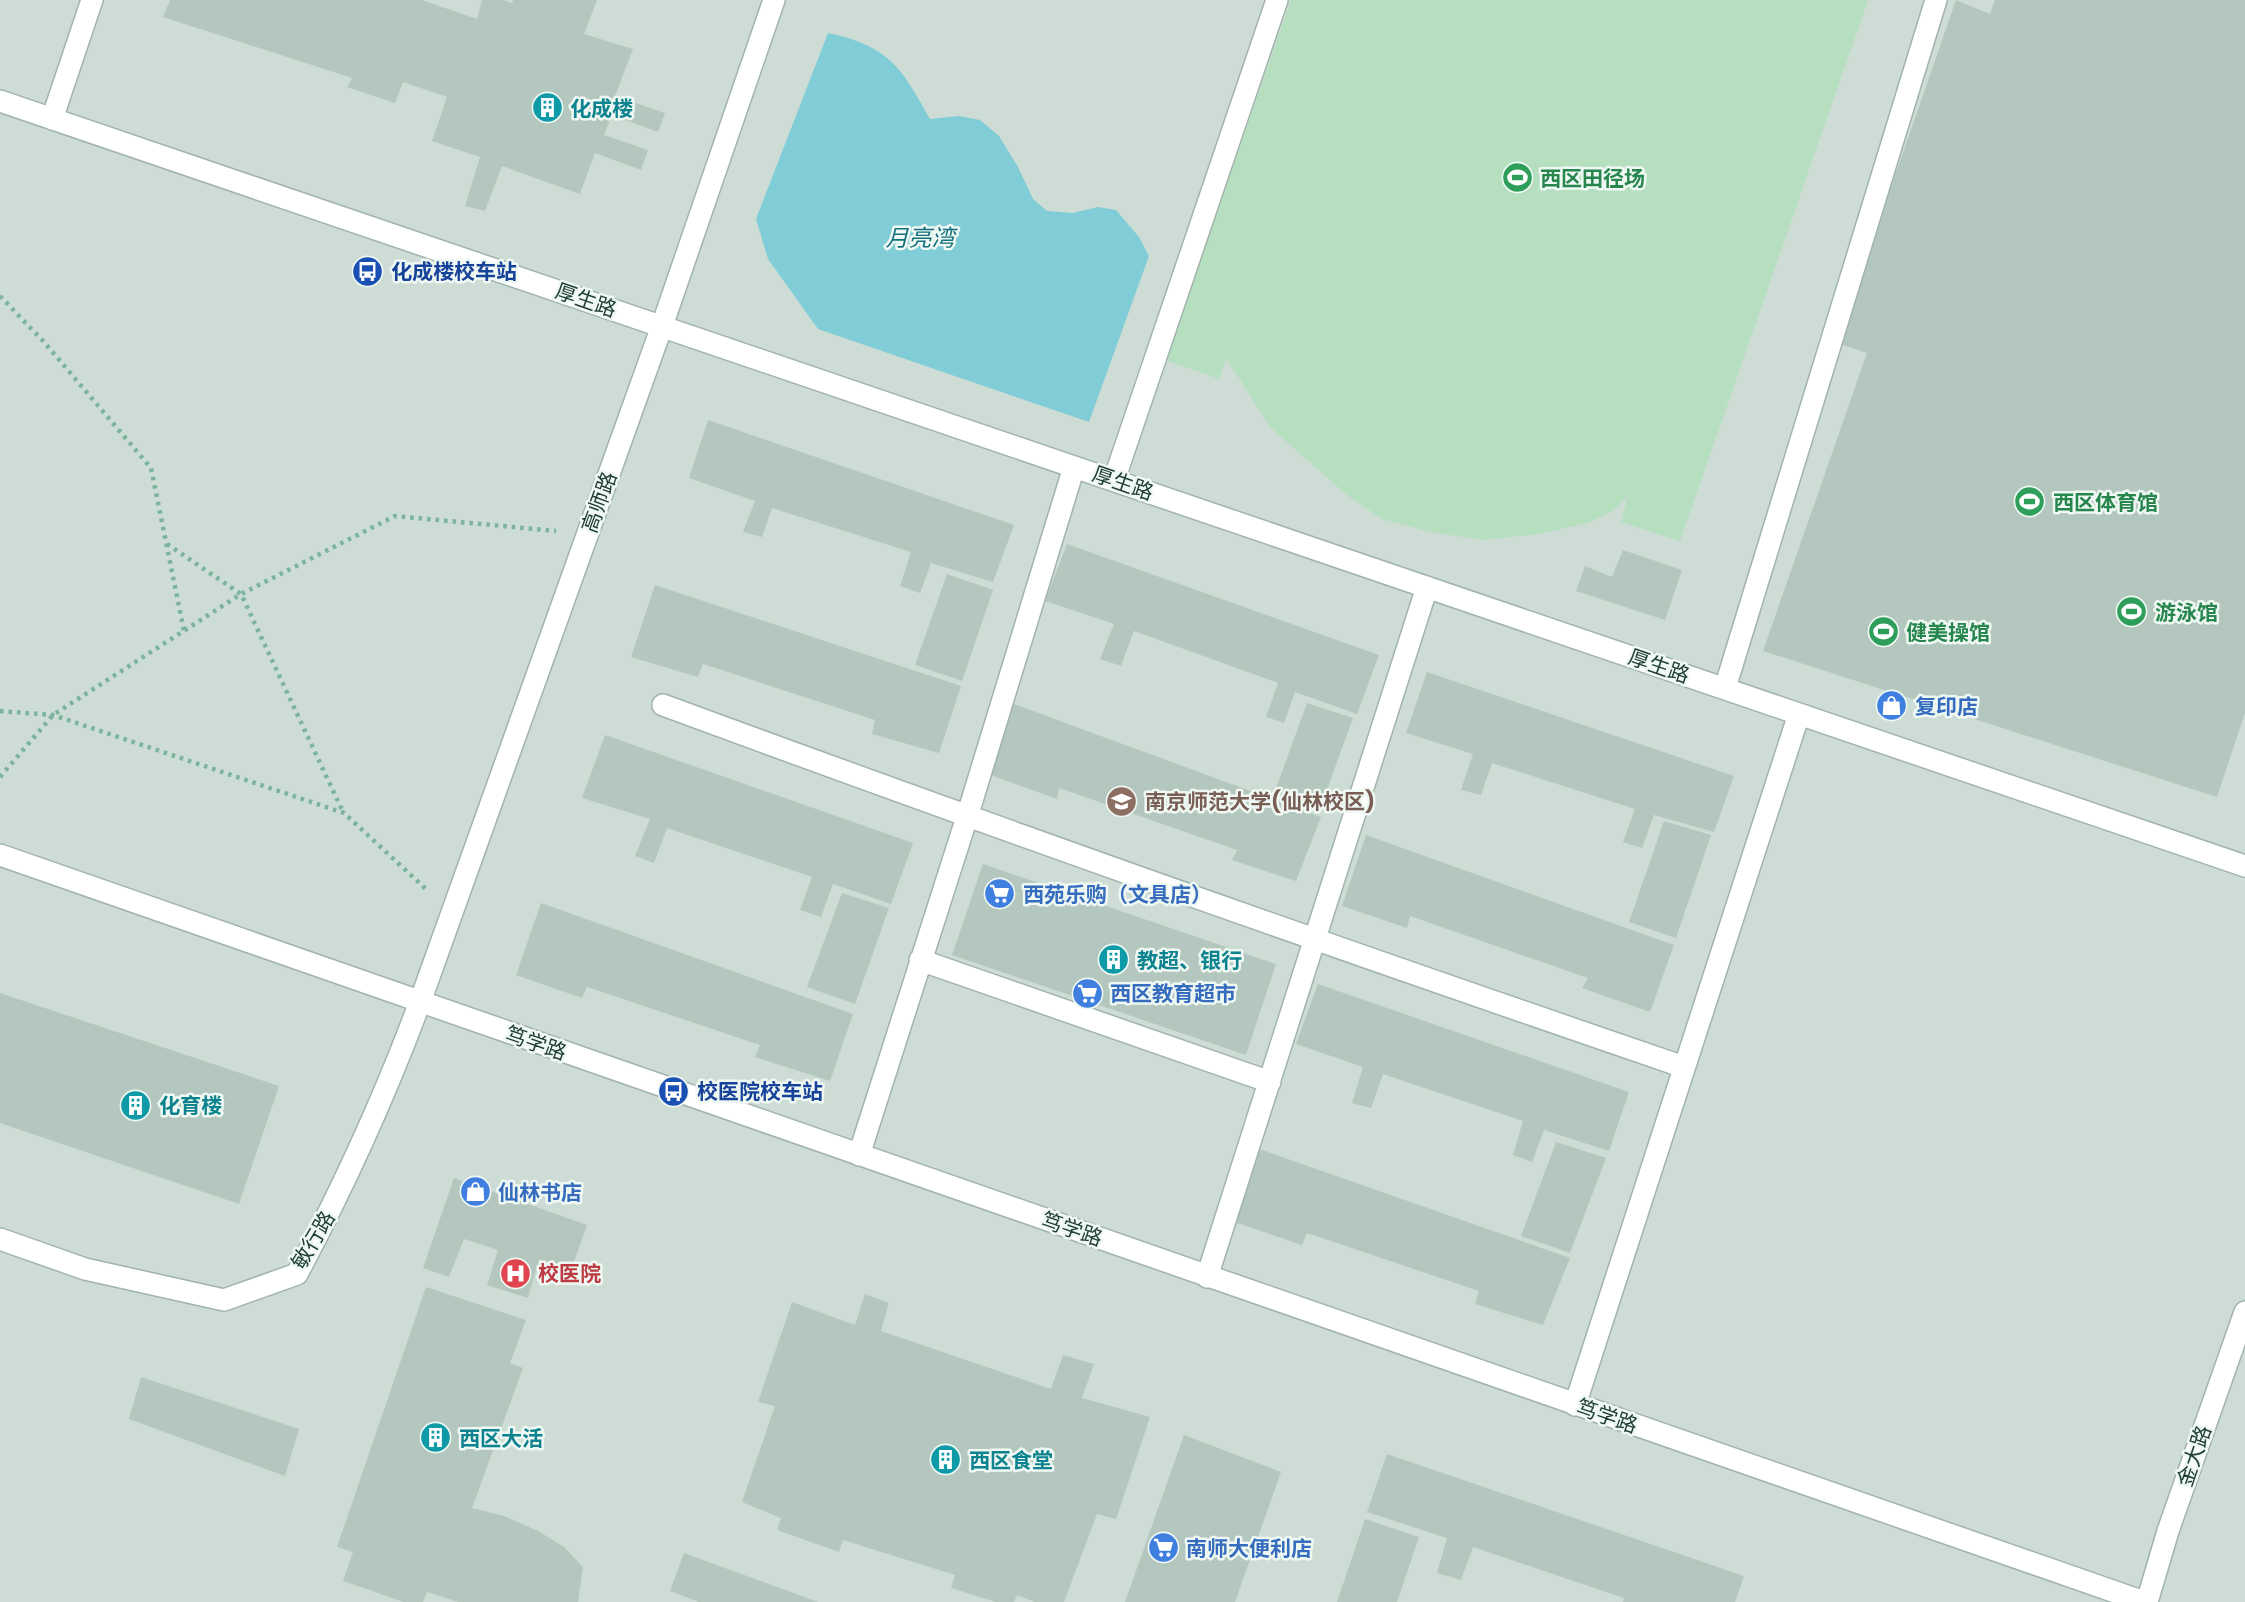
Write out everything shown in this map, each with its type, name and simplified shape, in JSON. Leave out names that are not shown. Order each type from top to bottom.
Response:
[{"type":"street","points":[[52,119],[92,0]]},
{"type":"street","name":"高师路","points":[[420,1002],[662,326],[774,0]]},
{"type":"street","points":[[1114,480],[1277,0]]},
{"type":"street","points":[[1725,688],[1936,0]]},
{"type":"street","name":"厚生路","points":[[0,101],[2245,866]]},
{"type":"street","points":[[859,1155],[967,817],[1074,467]]},
{"type":"street","points":[[1207,1277],[1427,587]]},
{"type":"street","points":[[663,705],[967,817],[1684,1067]]},
{"type":"street","points":[[1575,1405],[1799,714]]},
{"type":"street","name":"笃学路","points":[[0,855],[2145,1602]]},
{"type":"street","points":[[920,960],[1270,1082]]},
{"type":"street","name":"敏行路","points":[[0,1238],[85,1269],[224,1300],[297,1274],[333,1207],[391,1079],[420,1002]]},
{"type":"street","name":"金大路","points":[[2145,1602],[2245,1312]]},
{"type":"path","points":[[0,296],[44,342],[151,468],[184,631]]},
{"type":"path","points":[[0,777],[53,715],[241,594],[395,516],[587,534]]},
{"type":"path","points":[[166,544],[241,594],[344,813],[452,913]]},
{"type":"path","points":[[0,711],[53,715],[344,813]]},
{"type":"shaded area","name":"南京师范大学(仙林校区)","points":[[0,0],[2245,0],[2245,1602],[0,1602]]},
{"type":"green space","name":"西区田径场","points":[[1291,0],[1868,0],[1680,541],[1621,522],[1628,496],[1613,511],[1587,523],[1539,534],[1482,540],[1431,532],[1382,519],[1347,495],[1271,428],[1226,358],[1219,379],[1166,360]]},
{"type":"water","name":"月亮湾","points":[[828,33],[849,38],[880,52],[902,73],[930,119],[959,116],[980,120],[999,136],[1033,199],[1047,211],[1073,213],[1098,207],[1116,210],[1139,237],[1149,256],[1089,422],[818,329],[768,259],[756,219]]},
{"type":"building","name":"化成楼","points":[[170,0],[422,0],[477,19],[482,0],[512,3],[513,0],[597,0],[584,34],[633,49],[615,96],[665,113],[658,132],[612,115],[604,135],[648,150],[641,170],[595,153],[580,194],[502,166],[485,211],[465,206],[480,157],[432,141],[447,97],[403,82],[395,103],[347,87],[352,78],[163,17]]},
{"type":"building","name":"西区体育馆","points":[[1956,0],[1990,14],[1995,0],[2245,0],[2245,713],[2217,797],[1763,651],[1867,353],[1837,343]]},
{"type":"building","points":[[708,420],[1014,525],[993,582],[931,563],[920,593],[900,586],[911,552],[772,508],[762,537],[743,532],[755,501],[689,478]]},
{"type":"building","points":[[1067,544],[1379,655],[1357,714],[1295,692],[1284,723],[1266,717],[1278,683],[1134,631],[1121,666],[1100,659],[1114,624],[1045,601]]},
{"type":"building","points":[[1623,550],[1682,570],[1665,620],[1576,591],[1585,566],[1612,577]]},
{"type":"building","points":[[947,574],[993,590],[962,681],[915,665]]},
{"type":"building","points":[[655,585],[961,686],[939,753],[872,734],[875,720],[703,664],[698,677],[631,657]]},
{"type":"building","points":[[1427,672],[1734,776],[1714,832],[1654,815],[1642,848],[1623,842],[1635,809],[1492,763],[1481,795],[1461,790],[1473,754],[1406,733]]},
{"type":"building","points":[[1307,703],[1353,718],[1320,809],[1274,794]]},
{"type":"building","points":[[1014,704],[1321,817],[1296,881],[1232,860],[1237,850],[1059,788],[1057,799],[988,774]]},
{"type":"building","points":[[605,735],[913,843],[891,904],[833,884],[821,917],[800,910],[812,877],[667,828],[654,863],[635,856],[650,819],[582,798]]},
{"type":"building","points":[[1664,821],[1711,835],[1676,938],[1629,922]]},
{"type":"building","points":[[1366,835],[1674,945],[1650,1012],[1582,988],[1588,978],[1410,916],[1407,928],[1342,906]]},
{"type":"building","name":"教超、银行","points":[[983,864],[1276,964],[1246,1055],[952,955]]},
{"type":"building","points":[[842,893],[889,908],[855,1004],[807,987]]},
{"type":"building","points":[[541,903],[853,1014],[830,1081],[755,1057],[760,1045],[587,987],[582,998],[516,975]]},
{"type":"building","points":[[1318,984],[1629,1092],[1609,1151],[1544,1130],[1532,1162],[1513,1155],[1523,1121],[1383,1074],[1371,1108],[1352,1103],[1363,1067],[1296,1044]]},
{"type":"building","name":"化育楼","points":[[0,993],[279,1086],[239,1204],[0,1123]]},
{"type":"building","points":[[1556,1142],[1606,1158],[1570,1253],[1521,1236]]},
{"type":"building","points":[[1259,1149],[1570,1258],[1543,1325],[1475,1304],[1479,1291],[1307,1233],[1302,1245],[1234,1222]]},
{"type":"building","name":"校医院","points":[[454,1178],[587,1225],[571,1270],[539,1259],[528,1298],[487,1285],[498,1250],[464,1239],[449,1277],[423,1268]]},
{"type":"building","name":"西区大活","points":[[426,1287],[526,1320],[510,1363],[523,1368],[472,1508],[504,1516],[538,1531],[564,1547],[583,1567],[578,1602],[458,1602],[427,1592],[423,1602],[404,1602],[343,1581],[353,1552],[337,1547]]},
{"type":"building","name":"西区食堂","points":[[865,1294],[889,1303],[881,1331],[1051,1389],[1063,1355],[1094,1364],[1082,1398],[1150,1417],[1116,1519],[1097,1514],[1064,1602],[1035,1602],[1017,1595],[1014,1602],[996,1602],[951,1588],[955,1575],[843,1540],[839,1552],[777,1530],[781,1518],[742,1502],[775,1406],[758,1402],[792,1302],[855,1325]]},
{"type":"building","points":[[141,1377],[299,1429],[285,1476],[129,1419]]},
{"type":"building","points":[[1184,1435],[1281,1472],[1235,1602],[1125,1602]]},
{"type":"building","points":[[1387,1454],[1744,1576],[1735,1602],[1623,1602],[1624,1598],[1473,1547],[1461,1580],[1437,1573],[1447,1538],[1367,1512]]},
{"type":"building","points":[[1365,1519],[1419,1537],[1397,1602],[1337,1602]]},
{"type":"building","points":[[684,1553],[818,1602],[699,1602],[670,1591]]},
{"type":"place","name":"化成楼","points":[[547,108]]},
{"type":"place","name":"西区田径场","points":[[1517,178]]},
{"type":"place","name":"化成楼校车站","points":[[368,271]]},
{"type":"place","name":"西区体育馆","points":[[2030,502]]},
{"type":"place","name":"游泳馆","points":[[2132,612]]},
{"type":"place","name":"健美操馆","points":[[1883,632]]},
{"type":"place","name":"复印店","points":[[1892,706]]},
{"type":"place","name":"南京师范大学(仙林校区)","points":[[1122,801]]},
{"type":"place","name":"西苑乐购（文具店）","points":[[1000,894]]},
{"type":"place","name":"教超、银行","points":[[1114,960]]},
{"type":"place","name":"西区教育超市","points":[[1087,993]]},
{"type":"place","name":"校医院校车站","points":[[674,1091]]},
{"type":"place","name":"化育楼","points":[[136,1105]]},
{"type":"place","name":"仙林书店","points":[[475,1192]]},
{"type":"place","name":"校医院","points":[[515,1273]]},
{"type":"place","name":"西区大活","points":[[436,1438]]},
{"type":"place","name":"西区食堂","points":[[946,1460]]},
{"type":"place","name":"南师大便利店","points":[[1163,1548]]}]
